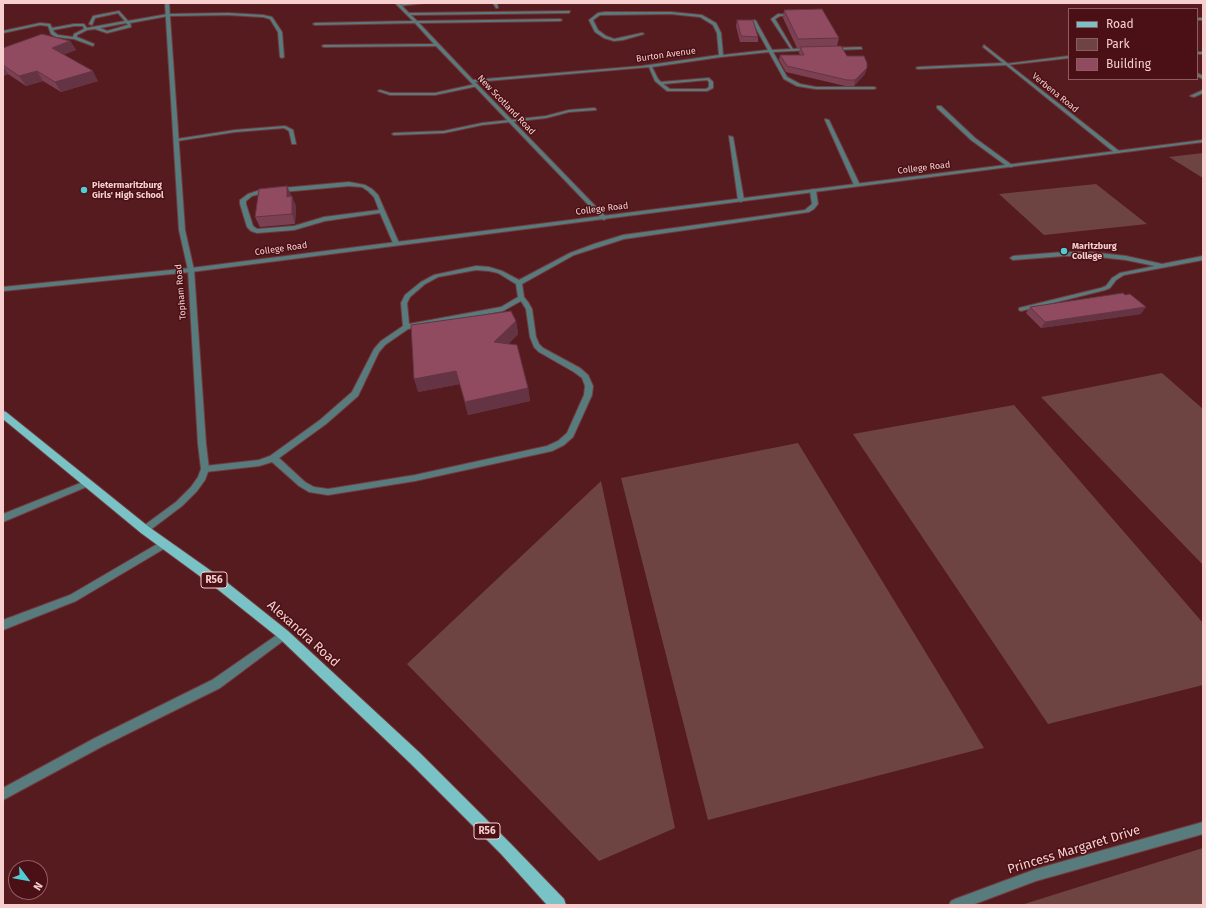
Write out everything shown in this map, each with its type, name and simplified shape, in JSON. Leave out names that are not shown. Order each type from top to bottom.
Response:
[{"type":"main road","name":"Alexandra Road","points":[[3,414],[146,530],[220,584],[284,635],[415,758],[506,849],[558,905]]},
{"type":"street","name":"Topham Road","points":[[167,3],[182,230],[191,270],[202,436],[206,469]]},
{"type":"street","points":[[398,4],[423,3]]},
{"type":"street","points":[[495,3],[497,7]]},
{"type":"street","name":"New Scotland Road","points":[[398,4],[604,218]]},
{"type":"street","points":[[91,24],[92,20],[97,16],[118,12],[121,13],[126,20]]},
{"type":"street","points":[[407,14],[569,12]]},
{"type":"street","points":[[642,34],[614,40],[605,37],[596,31],[591,20],[599,14],[605,13],[671,13],[701,16],[715,24],[719,33],[721,56]]},
{"type":"street","points":[[75,38],[75,35],[91,24],[168,14],[238,14],[271,18],[280,32],[282,57]]},
{"type":"street","points":[[793,50],[773,19],[779,15],[800,15]]},
{"type":"street","points":[[51,29],[74,25],[95,27],[126,20]]},
{"type":"street","points":[[95,27],[101,30],[126,20]]},
{"type":"street","points":[[315,24],[417,24],[456,21],[560,20]]},
{"type":"street","points":[[754,21],[785,78],[799,85],[816,88],[874,88]]},
{"type":"street","points":[[3,32],[40,24],[49,25],[52,33],[57,36],[75,38],[93,46]]},
{"type":"street","points":[[324,46],[437,45]]},
{"type":"street","name":"Verbena Road","points":[[984,46],[1117,152]]},
{"type":"street","points":[[823,49],[861,48]]},
{"type":"street","name":"Burton Avenue","points":[[472,81],[650,66],[771,51],[816,49]]},
{"type":"street","points":[[918,68],[1007,64],[1068,57]]},
{"type":"street","points":[[650,66],[660,83],[669,90],[707,90],[711,88],[711,82],[708,79],[660,83]]},
{"type":"street","points":[[380,91],[390,94],[435,94],[476,86]]},
{"type":"street","points":[[1192,96],[1203,90]]},
{"type":"street","points":[[939,107],[973,139],[1010,166]]},
{"type":"street","points":[[394,134],[444,132],[482,124],[511,122],[546,117],[569,111],[594,109]]},
{"type":"street","points":[[827,120],[856,185]]},
{"type":"street","points":[[177,140],[235,131],[285,127],[291,130],[294,143]]},
{"type":"street","points":[[731,137],[741,200]]},
{"type":"street","name":"College Road","points":[[3,289],[191,270],[1203,141]]},
{"type":"street","points":[[382,211],[324,219],[294,228],[257,231],[250,228],[242,204],[243,200],[250,195],[260,192],[349,184],[363,186],[376,196],[396,243]]},
{"type":"street","points":[[519,282],[572,254],[623,237],[807,211],[815,204],[813,191]]},
{"type":"street","points":[[1013,258],[1064,254],[1090,254],[1126,258],[1164,266]]},
{"type":"street","points":[[1021,309],[1104,289],[1122,274],[1203,258]]},
{"type":"street","points":[[406,327],[404,303],[407,296],[423,283],[436,276],[468,270],[489,269],[500,272],[519,282]]},
{"type":"street","points":[[273,458],[302,484],[312,490],[328,492],[415,478],[549,449],[561,443],[570,435],[588,395],[589,386],[585,378],[577,370],[541,350],[536,345],[533,337],[529,309],[526,303],[520,298],[519,282]]},
{"type":"street","points":[[146,530],[179,504],[194,489],[202,478],[206,469],[259,463],[273,458],[323,422],[344,405],[358,388],[376,351],[383,343],[406,327],[503,309],[520,298]]},
{"type":"street","points":[[3,518],[88,483]]},
{"type":"street","points":[[3,626],[73,598],[164,544]]},
{"type":"street","points":[[3,794],[99,742],[216,684],[284,635]]},
{"type":"street","name":"Princess Margaret Drive","points":[[955,905],[1036,875],[1203,828]]},
{"type":"green space","points":[[1203,153],[1203,178],[1169,157]]},
{"type":"green space","points":[[1096,184],[1147,224],[1044,235],[999,194]]},
{"type":"green space","points":[[1162,373],[1203,409],[1203,565],[1041,397]]},
{"type":"green space","points":[[1014,405],[1203,623],[1203,685],[1048,724],[853,434]]},
{"type":"green space","points":[[798,443],[984,748],[708,820],[621,478]]},
{"type":"green space","points":[[601,481],[675,828],[599,861],[407,664]]},
{"type":"green space","points":[[1203,848],[1203,905],[1021,905]]},
{"type":"building","points":[[822,9],[839,38],[798,39],[784,10]]},
{"type":"building","points":[[737,20],[753,20],[758,37],[741,36]]},
{"type":"building","points":[[42,34],[70,41],[52,48],[93,71],[55,82],[37,71],[19,76],[3,65],[3,48]]},
{"type":"building","points":[[841,46],[847,56],[864,56],[867,63],[867,68],[855,80],[847,80],[787,66],[780,55],[804,55],[800,47]]},
{"type":"building","points":[[287,186],[287,197],[292,196],[292,214],[255,217],[259,189]]},
{"type":"building","points":[[1123,293],[1125,295],[1130,294],[1146,307],[1045,322],[1030,307]]},
{"type":"building","points":[[511,311],[516,321],[494,342],[517,345],[528,388],[465,402],[456,371],[414,379],[411,325]]},
{"type":"place","name":"Pietermaritzburg Girls' High School","points":[[84,190]]},
{"type":"place","name":"Maritzburg College","points":[[1064,251]]}]
